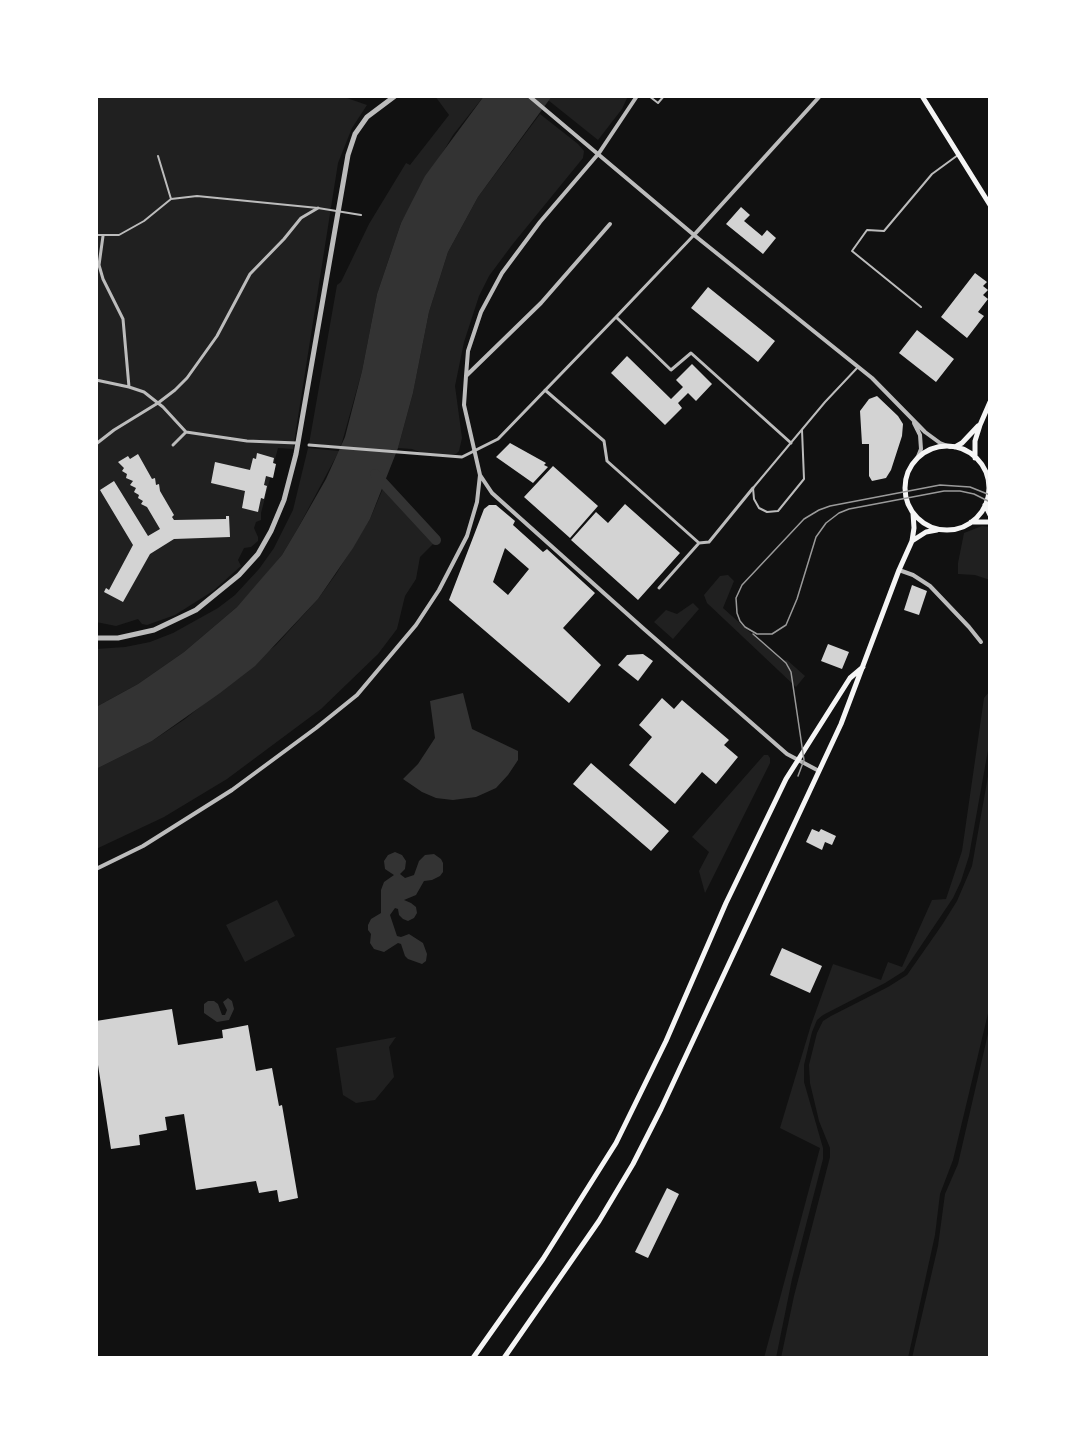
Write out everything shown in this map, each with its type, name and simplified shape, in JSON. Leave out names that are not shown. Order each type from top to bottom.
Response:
[{"type":"main road","points":[[922,96],[990,205]]},
{"type":"main road","points":[[975,458],[975,441],[990,402]]},
{"type":"main road","points":[[940,530],[921,521],[913,513],[906,498],[908,474],[918,459],[927,452],[938,447],[953,447],[962,443],[980,425]]},
{"type":"main road","points":[[912,541],[926,532],[962,528],[971,522],[985,506],[989,481],[981,464],[975,458],[953,447]]},
{"type":"main road","points":[[985,506],[990,515]]},
{"type":"main road","points":[[504,1358],[574,1260],[633,1164],[661,1109],[841,724],[912,541],[913,513]]},
{"type":"main road","points":[[971,522],[990,522]]},
{"type":"main road","points":[[472,1358],[543,1259],[616,1143],[666,1041],[726,903],[797,759],[850,678],[864,666]]},
{"type":"street","points":[[96,638],[118,638],[137,634],[154,630],[179,619],[213,598],[239,576],[258,554],[279,515],[298,443],[348,155],[355,134],[367,117],[395,96]]},
{"type":"street","points":[[529,96],[694,234],[872,378],[925,432],[940,443],[953,447]]},
{"type":"street","points":[[638,96],[599,153],[540,222],[502,273],[481,312],[468,351],[464,405],[480,474],[492,493],[644,629],[787,754],[819,771]]},
{"type":"street","points":[[309,444],[462,457],[498,439],[694,234],[820,96]]},
{"type":"street","points":[[96,444],[175,390],[198,365],[217,336],[253,269],[284,239],[301,218],[318,208]]},
{"type":"street","points":[[466,376],[541,303],[610,224]]},
{"type":"street","points":[[103,236],[99,265],[103,279],[123,319],[129,387]]},
{"type":"street","points":[[616,317],[671,370],[691,353],[791,443]]},
{"type":"street","points":[[96,380],[144,392],[186,432],[247,441],[298,443]]},
{"type":"street","points":[[545,390],[604,441],[607,461],[699,543]]},
{"type":"street","points":[[911,417],[920,435],[921,450],[918,459]]},
{"type":"street","points":[[173,445],[186,432]]},
{"type":"street","points":[[96,869],[143,846],[232,790],[316,729],[357,695],[416,625],[439,590],[467,536],[477,502],[480,474]]},
{"type":"street","points":[[659,588],[699,543],[709,542],[753,488]]},
{"type":"street","points":[[899,570],[913,575],[930,586],[981,642]]},
{"type":"lane","points":[[649,96],[658,103],[664,96]]},
{"type":"lane","points":[[921,307],[852,251],[867,230],[884,231],[932,174],[958,155]]},
{"type":"lane","points":[[158,156],[171,199]]},
{"type":"lane","points":[[96,236],[119,235],[132,229],[171,199],[197,196],[318,208],[361,215]]},
{"type":"lane","points":[[802,430],[804,479],[778,511],[767,512],[759,508],[754,499],[753,488],[802,430],[858,367]]},
{"type":"shaded area","points":[[96,96],[341,96],[367,105],[352,128],[338,163],[293,449],[278,448],[261,520],[256,522],[254,528],[258,541],[251,547],[244,548],[238,560],[241,566],[213,591],[175,615],[147,625],[142,624],[138,619],[116,626],[96,622]]},
{"type":"shaded area","points":[[435,96],[484,96],[453,135],[401,223],[377,294],[362,371],[341,446],[309,444],[337,285],[341,282],[369,224],[406,163],[410,165],[449,115]]},
{"type":"shaded area","points":[[484,96],[552,96],[478,197],[448,252],[429,312],[413,393],[398,448],[370,519],[318,599],[255,666],[152,741],[96,769],[96,707],[138,684],[184,652],[237,607],[282,555],[298,528],[326,479],[345,437],[362,371],[377,294],[401,223],[425,176]]},
{"type":"shaded area","points":[[552,96],[628,96],[622,109],[598,140],[548,100]]},
{"type":"shaded area","points":[[540,114],[578,144],[584,151],[583,158],[512,245],[489,276],[479,296],[464,342],[455,386],[462,438],[459,451],[456,454],[422,453],[412,449],[398,448],[413,393],[429,312],[448,252],[478,197]]},
{"type":"shaded area","points":[[308,448],[339,451],[282,555],[237,607],[184,652],[138,684],[96,707],[96,649],[150,642],[173,633],[218,608],[235,595],[259,569],[274,548],[293,510]]},
{"type":"shaded area","points":[[384,486],[435,542],[420,557],[416,579],[405,596],[397,629],[378,654],[321,709],[227,779],[164,817],[96,849],[96,769],[152,741],[185,719],[276,645],[318,599],[336,574],[370,519]]},
{"type":"shaded area","points":[[982,526],[990,527],[990,580],[975,575],[958,574],[964,533]]},
{"type":"shaded area","points":[[728,575],[734,581],[723,608],[782,661],[787,660],[805,676],[796,687],[707,603],[704,595],[720,576]]},
{"type":"shaded area","points":[[693,603],[699,609],[673,639],[654,622],[666,610],[677,614]]},
{"type":"shaded area","points":[[990,691],[990,739],[969,856],[953,898],[904,971],[823,1015],[817,1020],[812,1032],[804,1065],[804,1082],[823,1148],[823,1159],[792,1279],[776,1358],[764,1358],[820,1148],[780,1128],[811,1025],[833,964],[881,980],[888,962],[902,967],[932,900],[946,899],[962,851],[984,698]]},
{"type":"shaded area","points":[[463,693],[472,729],[518,751],[518,760],[496,788],[476,797],[453,800],[436,798],[403,779],[418,764],[435,738],[430,701]]},
{"type":"shaded area","points":[[764,755],[768,755],[770,763],[705,893],[699,871],[709,852],[692,837]]},
{"type":"shaded area","points":[[990,765],[990,1005],[953,1160],[940,1194],[935,1235],[908,1358],[781,1358],[794,1296],[830,1157],[830,1148],[819,1121],[810,1083],[809,1065],[817,1033],[823,1021],[907,975],[942,925],[957,901],[972,866]]},
{"type":"shaded area","points":[[395,852],[402,855],[406,861],[405,869],[400,874],[405,878],[414,875],[419,861],[425,855],[434,854],[443,863],[443,872],[440,876],[424,881],[416,895],[404,900],[416,907],[417,913],[414,918],[408,921],[403,919],[398,909],[395,908],[390,915],[397,936],[409,934],[423,943],[427,954],[426,961],[422,964],[408,959],[401,944],[398,943],[384,952],[374,949],[370,943],[371,934],[368,925],[371,919],[381,913],[381,890],[384,882],[394,875],[385,869],[384,861],[388,855]]},
{"type":"shaded area","points":[[277,900],[295,936],[245,962],[226,925]]},
{"type":"shaded area","points":[[228,998],[232,1001],[234,1009],[229,1020],[217,1022],[204,1013],[204,1004],[214,1001],[218,1004],[222,1015],[225,1015],[227,1010],[223,1002]]},
{"type":"shaded area","points":[[990,1025],[990,1358],[912,1358],[938,1246],[945,1194],[958,1164]]},
{"type":"shaded area","points":[[396,1037],[389,1047],[394,1077],[375,1100],[356,1103],[343,1095],[336,1048]]},
{"type":"building","points":[[741,207],[750,215],[744,221],[762,236],[767,230],[776,238],[763,254],[726,224]]},
{"type":"building","points":[[975,273],[987,282],[983,286],[988,290],[983,295],[988,299],[978,312],[984,316],[967,338],[941,317]]},
{"type":"building","points":[[708,287],[775,341],[758,362],[691,308]]},
{"type":"building","points":[[917,330],[954,359],[936,382],[899,353]]},
{"type":"building","points":[[627,356],[671,399],[683,387],[676,380],[692,364],[712,384],[696,401],[688,393],[678,403],[682,408],[665,425],[611,373]]},
{"type":"building","points":[[877,396],[903,424],[902,436],[891,470],[886,478],[872,481],[869,476],[869,444],[862,444],[860,411],[869,399]]},
{"type":"building","points":[[510,443],[546,463],[544,465],[548,467],[533,483],[496,457]]},
{"type":"building","points":[[257,453],[274,458],[273,463],[276,464],[273,478],[266,476],[264,485],[267,486],[258,512],[242,508],[245,491],[211,483],[215,462],[250,470]]},
{"type":"building","points":[[138,454],[152,479],[155,478],[156,485],[159,484],[160,491],[174,515],[172,517],[174,520],[226,519],[226,516],[229,516],[230,537],[174,539],[150,554],[123,602],[104,592],[106,588],[109,590],[133,545],[100,490],[114,481],[148,536],[160,529],[147,507],[141,504],[143,501],[134,492],[136,488],[130,485],[133,481],[126,478],[127,474],[122,471],[124,468],[118,462],[128,456],[130,459]]},
{"type":"building","points":[[553,466],[598,506],[570,538],[524,497]]},
{"type":"building","points":[[625,504],[680,553],[638,600],[571,540],[596,512],[608,523]]},
{"type":"building","points":[[489,505],[496,505],[515,521],[513,525],[543,552],[547,549],[595,593],[563,628],[601,665],[569,703],[449,600],[484,509]],"holes":[[[505,548],[529,569],[508,595],[493,582]]]},
{"type":"building","points":[[912,585],[927,591],[919,615],[904,610]]},
{"type":"building","points":[[828,644],[849,652],[842,669],[821,661]]},
{"type":"building","points":[[643,654],[653,661],[638,681],[618,665],[627,655]]},
{"type":"building","points":[[662,698],[674,709],[682,700],[729,740],[724,745],[738,757],[716,784],[702,772],[675,804],[629,765],[652,737],[639,725]]},
{"type":"building","points":[[591,763],[669,831],[651,851],[573,784]]},
{"type":"building","points":[[812,829],[819,832],[821,829],[836,836],[832,845],[825,842],[822,850],[806,842]]},
{"type":"building","points":[[782,948],[822,966],[810,993],[770,975]]},
{"type":"building","points":[[172,1009],[178,1045],[223,1038],[222,1030],[248,1025],[256,1071],[272,1068],[279,1106],[282,1105],[298,1198],[279,1202],[277,1190],[259,1193],[256,1181],[196,1190],[184,1114],[165,1117],[167,1130],[139,1135],[140,1145],[111,1149],[96,1052],[96,1021]]},
{"type":"building","points":[[667,1188],[679,1194],[648,1258],[635,1252]]},
{"type":"waterway","points":[[375,474],[436,540]]},
{"type":"tram line","points":[[990,495],[970,487],[940,485],[819,510],[804,519],[742,585],[736,598],[740,621],[757,634],[772,634],[786,625],[797,599],[816,537],[826,523],[839,513],[849,509],[944,491],[974,494],[990,502]]},
{"type":"tram line","points":[[753,634],[786,663],[791,672],[804,760],[798,776]]}]
